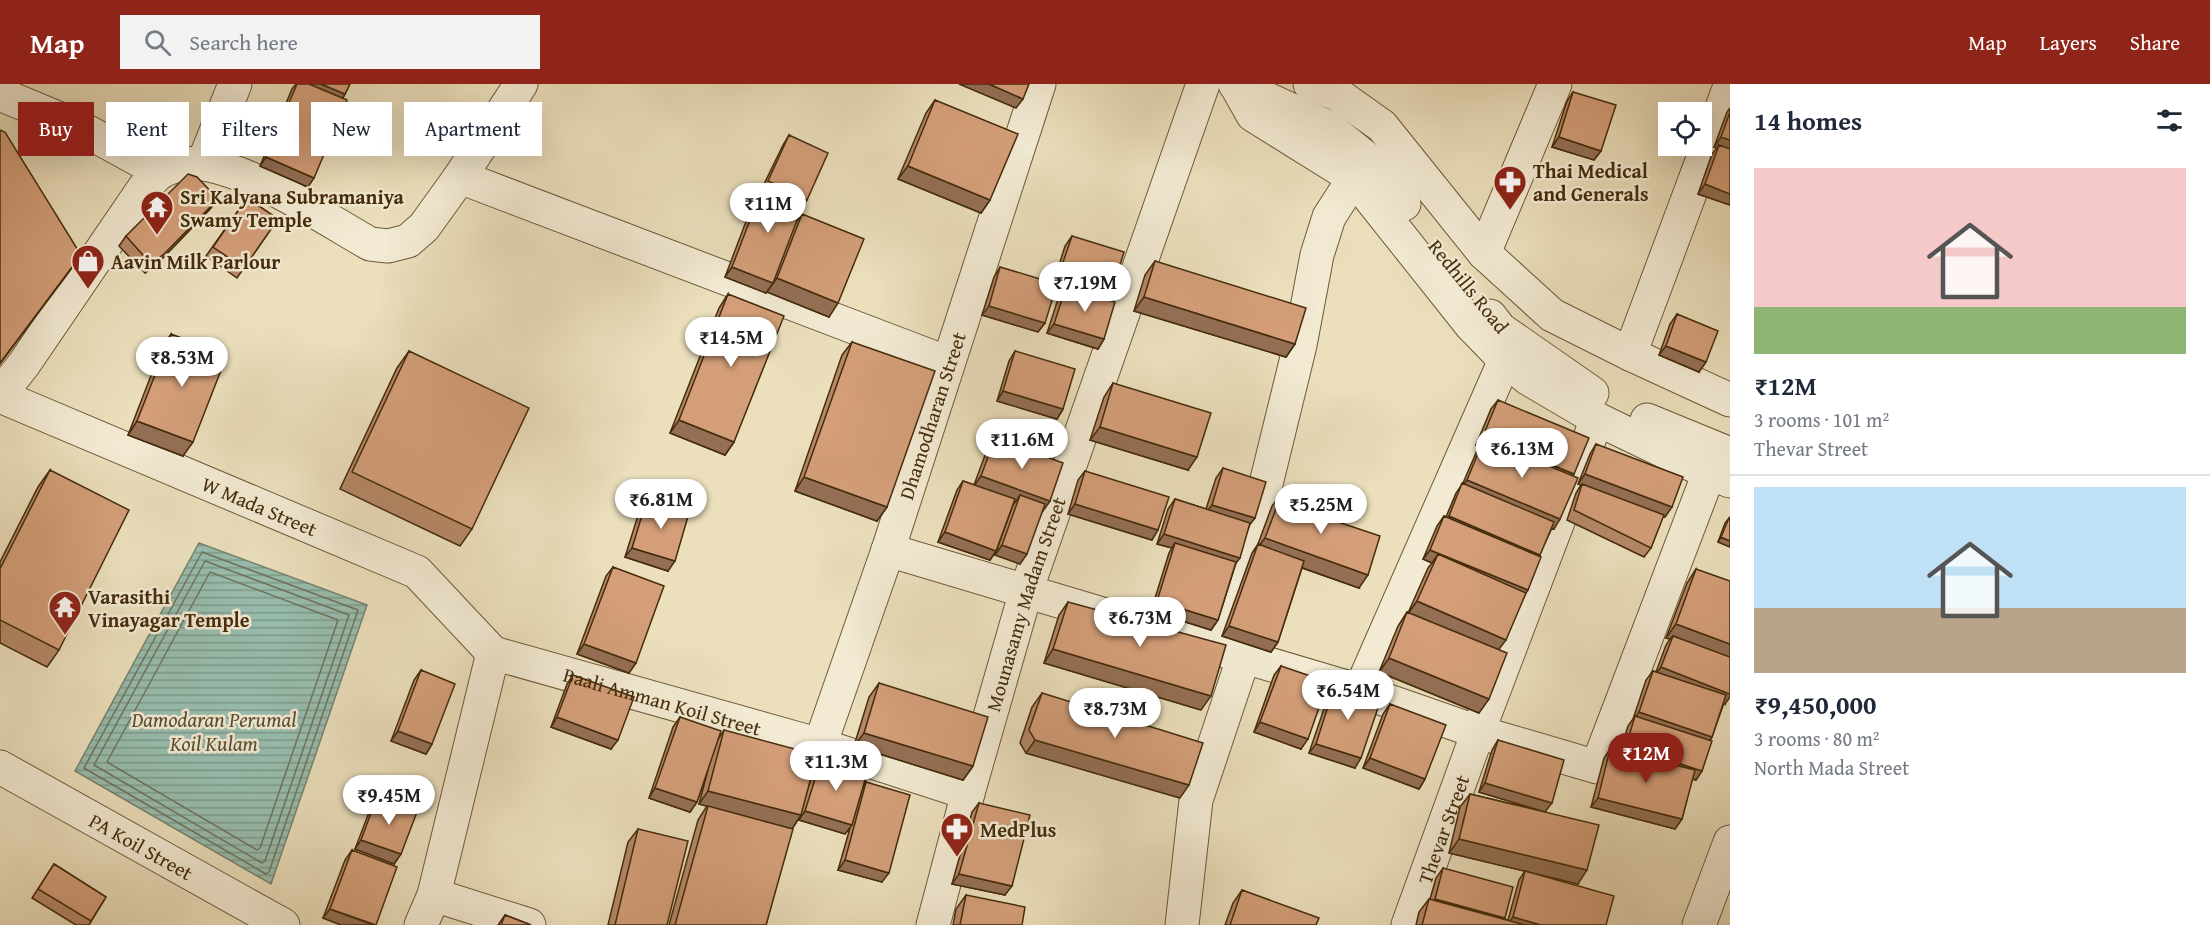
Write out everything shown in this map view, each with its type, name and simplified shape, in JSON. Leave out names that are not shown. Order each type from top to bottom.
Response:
[{"type":"street","points":[[203,164],[235,84]]},
{"type":"street","points":[[0,389],[9,383],[24,364],[144,188],[161,172],[180,165],[203,164],[229,171],[260,183],[370,244],[388,246],[408,241],[424,227],[521,84]]},
{"type":"street","name":"Dhamodharan Street","points":[[820,745],[888,550],[1039,84]]},
{"type":"street","name":"Mounasamy Madam Street","points":[[933,925],[1026,591],[1203,84]]},
{"type":"street","points":[[1310,84],[1337,94],[1382,126],[1484,254],[1552,315],[1730,400]]},
{"type":"street","points":[[1484,254],[1555,84]]},
{"type":"street","points":[[888,550],[1360,691],[1478,732],[1597,767],[1723,469],[1597,419],[1530,379],[1505,360],[1471,325],[1354,178],[1253,115],[1236,85]]},
{"type":"street","name":"Redhills Road","points":[[1236,85],[1328,127],[1371,162],[1500,329],[1605,402],[1723,469]]},
{"type":"street","points":[[0,94],[80,127],[161,172]]},
{"type":"street","points":[[1630,354],[1728,96]]},
{"type":"street","points":[[460,177],[948,363]]},
{"type":"street","points":[[1212,647],[1264,492],[1300,345],[1317,255],[1329,217],[1354,178]]},
{"type":"street","points":[[1360,691],[1505,360]]},
{"type":"street","name":"W Mada Street","points":[[0,396],[417,572],[493,653]]},
{"type":"street","name":"Thevar Street","points":[[1408,925],[1478,732],[1597,419]]},
{"type":"street","points":[[421,925],[434,895],[493,653]]},
{"type":"street","name":"Baali Amman Koil Street","points":[[493,653],[820,745],[968,793]]},
{"type":"street","points":[[1182,925],[1196,800],[1244,656]]},
{"type":"street","name":"PA Koil Street","points":[[0,767],[283,925]]},
{"type":"street","points":[[1700,925],[1730,842]]},
{"type":"street","points":[[434,895],[529,925]]},
{"type":"water","name":"Damodaran Perumal Koil Kulam","points":[[199,543],[367,605],[271,884],[75,771]]},
{"type":"building","points":[[297,84],[309,84],[347,100],[346,102],[311,102],[311,156],[323,156],[314,178],[266,157],[299,156],[299,102],[289,102]]},
{"type":"building","points":[[321,84],[350,84],[345,94]]},
{"type":"building","points":[[989,84],[1029,84],[1023,99]]},
{"type":"building","points":[[1573,92],[1616,105],[1601,151],[1559,137]]},
{"type":"building","points":[[935,100],[1018,134],[990,200],[908,166]]},
{"type":"building","points":[[1730,112],[1730,140],[1721,137]]},
{"type":"building","points":[[0,130],[5,132],[81,255],[0,363]]},
{"type":"building","points":[[789,135],[828,153],[807,200],[768,181]]},
{"type":"building","points":[[1719,145],[1730,149],[1730,194],[1705,184]]},
{"type":"building","name":"Sri Kalyana Subramaniya Swamy Temple","points":[[188,174],[197,177],[218,199],[164,254],[151,264],[126,236]]},
{"type":"building","points":[[763,186],[804,202],[773,283],[732,267]]},
{"type":"building","points":[[247,198],[278,219],[244,268],[213,247]]},
{"type":"building","points":[[802,214],[864,239],[838,303],[777,278]]},
{"type":"building","points":[[1072,236],[1124,252],[1113,287],[1060,271]]},
{"type":"building","points":[[1155,261],[1306,308],[1295,344],[1144,297]]},
{"type":"building","points":[[1000,267],[1057,284],[1045,323],[989,306]]},
{"type":"building","points":[[1066,287],[1115,302],[1104,339],[1054,324]]},
{"type":"building","points":[[728,294],[784,316],[734,442],[679,420]]},
{"type":"building","points":[[1677,314],[1718,331],[1706,362],[1666,346]]},
{"type":"building","points":[[171,334],[227,355],[193,442],[137,421]]},
{"type":"building","points":[[852,342],[935,371],[887,507],[804,477]]},
{"type":"building","points":[[409,351],[529,408],[472,529],[352,472]]},
{"type":"building","points":[[1015,351],[1075,369],[1063,409],[1003,391]]},
{"type":"building","points":[[1113,383],[1211,413],[1197,457],[1100,427]]},
{"type":"building","points":[[1498,400],[1589,438],[1574,474],[1483,436]]},
{"type":"building","points":[[995,438],[1063,463],[1050,501],[981,476]]},
{"type":"building","points":[[1484,439],[1578,478],[1560,519],[1467,480]]},
{"type":"building","points":[[1596,444],[1683,477],[1672,507],[1585,474]]},
{"type":"building","points":[[1223,468],[1266,482],[1255,518],[1212,505]]},
{"type":"building","points":[[50,470],[129,510],[59,650],[0,620],[0,569]]},
{"type":"building","points":[[1085,471],[1169,497],[1158,530],[1075,504]]},
{"type":"building","points":[[963,481],[1015,499],[996,551],[945,532]]},
{"type":"building","points":[[1462,483],[1554,522],[1540,555],[1449,516]]},
{"type":"building","points":[[1582,484],[1664,515],[1651,548],[1574,510]]},
{"type":"building","points":[[1282,493],[1319,507],[1320,516],[1380,536],[1368,575],[1265,538]]},
{"type":"building","points":[[1020,495],[1045,504],[1027,554],[1002,545]]},
{"type":"building","points":[[647,499],[689,513],[675,561],[632,548]]},
{"type":"building","points":[[1175,499],[1250,523],[1240,558],[1164,534]]},
{"type":"building","points":[[1444,516],[1541,557],[1528,590],[1430,550]]},
{"type":"building","points":[[1730,519],[1730,541],[1721,537]]},
{"type":"building","points":[[1175,543],[1236,562],[1218,620],[1157,601]]},
{"type":"building","points":[[1258,544],[1304,561],[1278,642],[1229,626]]},
{"type":"building","points":[[1438,554],[1526,593],[1506,640],[1417,601]]},
{"type":"building","points":[[613,567],[664,586],[636,663],[584,644]]},
{"type":"building","points":[[1696,569],[1730,581],[1730,644],[1676,624]]},
{"type":"building","points":[[1068,602],[1226,645],[1211,696],[1053,649]]},
{"type":"building","points":[[1407,612],[1507,653],[1489,699],[1389,658]]},
{"type":"building","points":[[1673,636],[1730,657],[1730,694],[1661,667]]},
{"type":"building","points":[[1281,666],[1328,682],[1308,739],[1260,722]]},
{"type":"building","points":[[421,670],[455,684],[432,744],[398,731]]},
{"type":"building","points":[[1653,671],[1726,695],[1712,737],[1639,712]]},
{"type":"building","points":[[573,675],[634,697],[618,740],[557,717]]},
{"type":"building","points":[[879,683],[988,717],[973,766],[864,733]]},
{"type":"building","points":[[1335,684],[1381,699],[1361,758],[1316,744]]},
{"type":"building","points":[[1042,693],[1203,743],[1189,785],[1035,740],[1029,730]]},
{"type":"building","points":[[1390,704],[1446,725],[1425,779],[1370,758]]},
{"type":"building","points":[[1635,716],[1712,741],[1702,771],[1626,746]]},
{"type":"building","points":[[680,717],[721,731],[697,802],[655,788]]},
{"type":"building","points":[[724,730],[817,755],[801,815],[708,791]]},
{"type":"building","points":[[1498,740],[1564,760],[1552,803],[1485,783]]},
{"type":"building","points":[[1610,749],[1695,770],[1682,819],[1598,798]]},
{"type":"building","points":[[821,760],[867,773],[852,825],[805,811]]},
{"type":"building","points":[[866,782],[910,795],[889,873],[845,860]]},
{"type":"building","points":[[1470,794],[1599,825],[1587,870],[1459,839]]},
{"type":"building","points":[[377,797],[417,812],[401,854],[361,840]]},
{"type":"building","points":[[979,803],[1030,815],[1012,886],[959,874]]},
{"type":"building","points":[[708,806],[793,829],[766,925],[675,925]]},
{"type":"building","points":[[638,829],[688,841],[667,925],[615,925]]},
{"type":"building","points":[[352,850],[397,867],[376,925],[330,909]]},
{"type":"building","points":[[54,864],[106,897],[91,921],[38,889]]},
{"type":"building","points":[[1443,868],[1513,887],[1505,918],[1435,899]]},
{"type":"building","points":[[1525,871],[1614,896],[1606,925],[1541,925],[1513,917]]},
{"type":"building","points":[[1242,890],[1319,918],[1316,925],[1230,925]]},
{"type":"building","points":[[966,895],[1025,907],[1022,925],[960,925]]},
{"type":"building","points":[[1429,899],[1525,925],[1422,925]]},
{"type":"building","points":[[505,915],[531,925],[501,925]]},
{"type":"place","name":"Thai Medical and Generals","points":[[1510,211]]},
{"type":"place","name":"Sri Kalyana Subramaniya Swamy Temple","points":[[157,236]]},
{"type":"place","name":"Aavin Milk Parlour","points":[[88,290]]},
{"type":"place","name":"Varasithi Vinayagar Temple","points":[[65,636]]},
{"type":"place","name":"MedPlus","points":[[957,858]]}]
